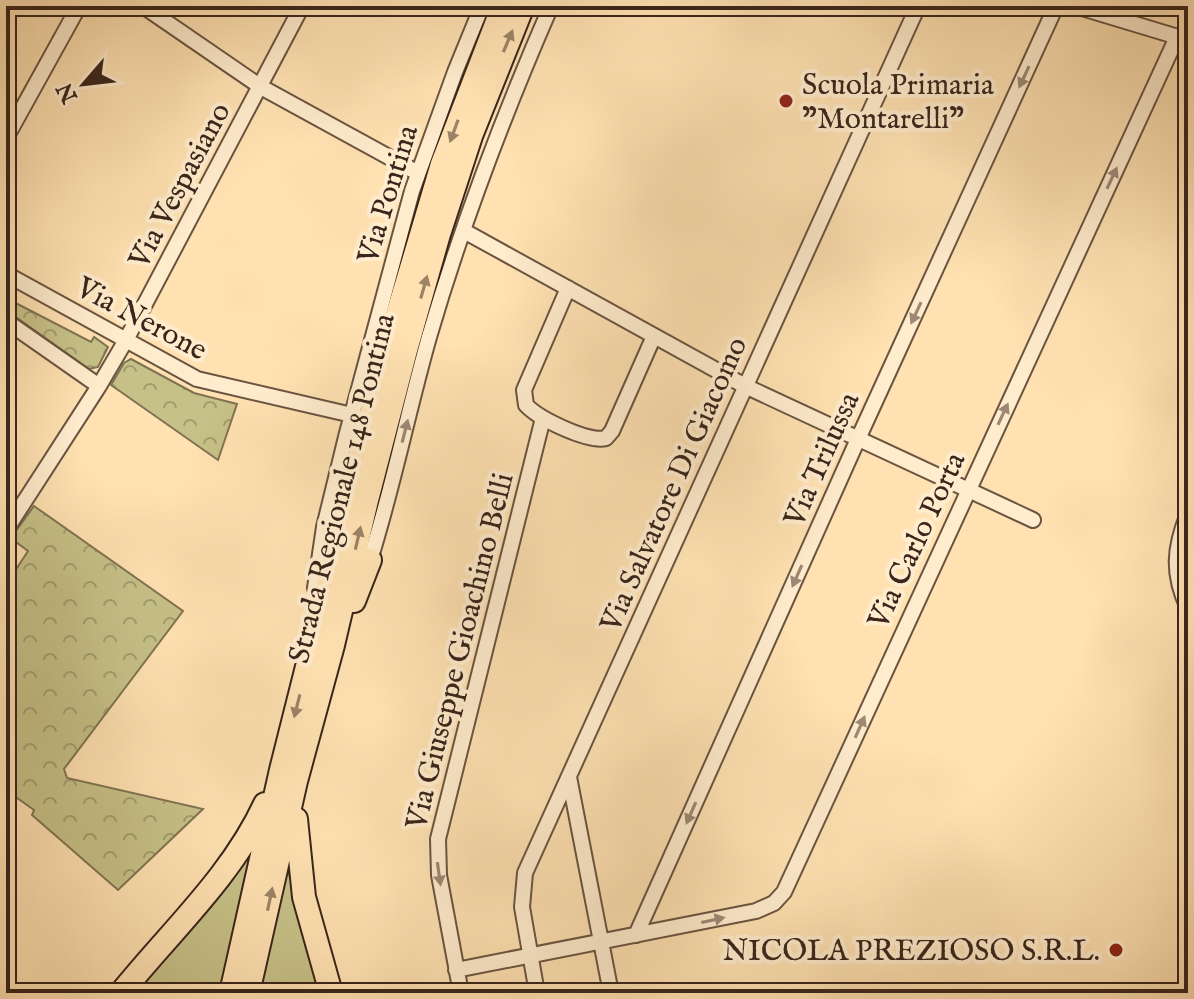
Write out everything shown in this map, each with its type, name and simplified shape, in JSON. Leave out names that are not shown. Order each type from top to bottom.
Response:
[{"type":"highway","name":"Strada Regionale 148 Pontina","points":[[323,646],[387,349],[411,263],[442,164],[503,6]]},
{"type":"highway","name":"Strada Regionale 148 Pontina","points":[[231,993],[323,646],[367,500],[439,234],[471,136],[523,6]]},
{"type":"highway","points":[[323,646],[370,560]]},
{"type":"highway","points":[[315,588],[323,646]]},
{"type":"highway","name":"Strada Regionale 148 Pontina","points":[[248,993],[288,776]]},
{"type":"highway","points":[[121,993],[243,844],[288,776]]},
{"type":"highway","points":[[288,776],[301,883],[331,993]]},
{"type":"street","points":[[6,138],[79,6]]},
{"type":"street","points":[[143,6],[261,87],[418,173]]},
{"type":"street","name":"Via Vespasiano","points":[[6,530],[126,340],[302,6]]},
{"type":"street","name":"Via Pontina","points":[[315,588],[324,527],[418,173],[482,6]]},
{"type":"street","points":[[370,560],[422,361],[464,231],[501,124],[551,6]]},
{"type":"street","name":"Via Salvatore Di Giacomo","points":[[537,993],[522,907],[523,881],[918,6]]},
{"type":"street","name":"Via Trilussa","points":[[636,935],[1056,6]]},
{"type":"street","points":[[1075,6],[1183,39]]},
{"type":"street","name":"Via Carlo Porta","points":[[456,970],[760,910],[774,903],[784,892],[968,490],[1183,39]]},
{"type":"street","points":[[464,231],[745,386],[1033,520]]},
{"type":"street","name":"Via Nerone","points":[[6,274],[197,379],[352,415]]},
{"type":"street","points":[[568,288],[525,387],[524,402],[543,418],[591,439],[603,439],[612,431],[654,336]]},
{"type":"street","points":[[6,321],[99,386]]},
{"type":"street","name":"Via Giuseppe Gioachino Belli","points":[[461,993],[439,875],[438,833],[543,418]]},
{"type":"street","points":[[1188,514],[1178,538],[1175,564],[1188,608]]},
{"type":"street","points":[[569,777],[611,993]]},
{"type":"green space","points":[[6,298],[91,342],[94,337],[108,347],[98,367],[89,369],[6,310]]},
{"type":"green space","points":[[131,359],[194,393],[237,404],[218,460],[111,385],[124,363]]},
{"type":"green space","points":[[34,506],[183,611],[64,769],[67,778],[203,809],[118,890],[32,815],[34,810],[6,790],[6,585],[28,551],[16,542],[13,535]]},
{"type":"green space","points":[[254,848],[220,993],[127,993],[244,849]]},
{"type":"green space","points":[[286,854],[289,874],[322,993],[252,993]]},
{"type":"place","name":"Scuola Primaria \"Montarelli\"","points":[[786,101]]},
{"type":"place","name":"NICOLA PREZIOSO S.R.L.","points":[[1116,950]]}]
